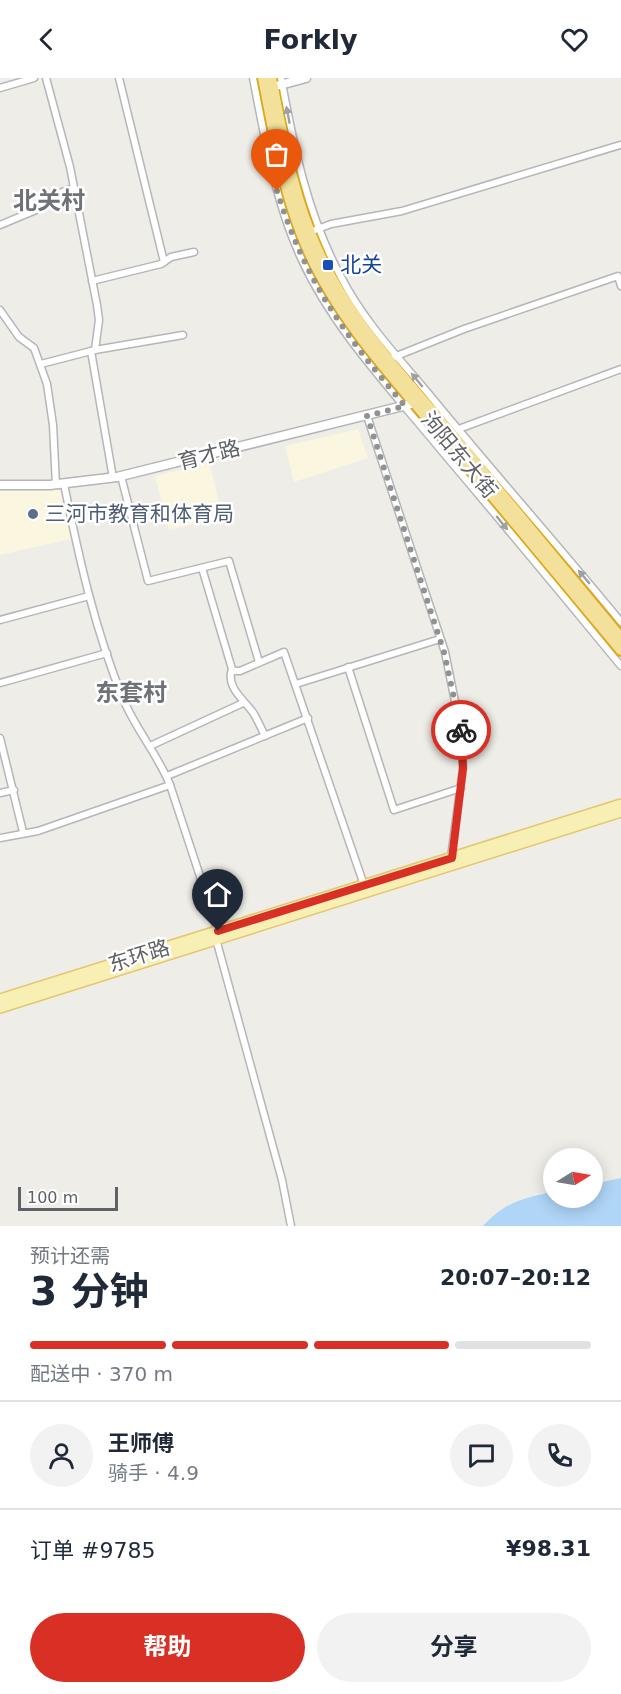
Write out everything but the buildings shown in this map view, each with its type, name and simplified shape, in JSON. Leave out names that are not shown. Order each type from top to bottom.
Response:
[{"type":"highway","name":"泃阳东大街","points":[[273,82],[287,189],[310,255],[332,294],[353,327],[410,404],[621,650]]},
{"type":"highway","name":"泃阳东大街","points":[[273,82],[291,172],[347,304],[454,431],[621,638]]},
{"type":"main road","points":[[273,82],[306,78]]},
{"type":"main road","name":"育才路","points":[[0,485],[60,485],[117,477],[410,404]]},
{"type":"main road","name":"东环路","points":[[0,1008],[364,885],[621,804]]},
{"type":"main road","name":"东环路","points":[[0,999],[621,812]]},
{"type":"street","points":[[0,88],[34,78]]},
{"type":"street","points":[[46,78],[74,188],[99,320],[93,351],[117,477],[148,581],[229,561],[259,662]]},
{"type":"street","points":[[119,78],[164,262]]},
{"type":"street","points":[[253,78],[275,184],[301,259],[323,299],[345,333],[410,404],[621,666]]},
{"type":"street","points":[[314,230],[363,217],[402,211],[620,145]]},
{"type":"street","points":[[0,225],[36,210],[53,195],[74,188]]},
{"type":"street","points":[[92,281],[194,252]]},
{"type":"street","points":[[393,357],[464,329],[618,276],[621,286]]},
{"type":"street","points":[[0,310],[18,337],[34,348],[40,364],[51,405],[60,485],[89,596],[125,702],[170,785],[216,935],[282,1180],[291,1226]]},
{"type":"street","points":[[40,364],[93,351],[183,335]]},
{"type":"street","points":[[621,369],[454,431],[621,622]]},
{"type":"street","points":[[367,416],[440,639],[461,731],[461,788],[452,858]]},
{"type":"street","points":[[202,568],[232,669],[230,675],[232,683],[243,703],[254,714],[265,736]]},
{"type":"street","points":[[0,620],[89,596]]},
{"type":"street","points":[[296,684],[440,639]]},
{"type":"street","points":[[232,669],[240,670],[284,652],[364,885]]},
{"type":"street","points":[[0,683],[107,653]]},
{"type":"street","points":[[348,667],[394,810],[461,788]]},
{"type":"street","points":[[150,746],[243,703]]},
{"type":"street","points":[[167,776],[308,718]]},
{"type":"street","points":[[0,738],[23,832]]},
{"type":"street","points":[[0,838],[38,831],[170,785]]},
{"type":"street","points":[[0,793],[14,790]]},
{"type":"shaded area","points":[[358,429],[368,458],[294,482],[285,446]]},
{"type":"shaded area","points":[[210,463],[222,517],[169,530],[155,476]]},
{"type":"shaded area","name":"三河市教育和体育局","points":[[61,489],[71,539],[0,555],[0,490]]},
{"type":"water","points":[[621,1178],[621,1226],[483,1226],[507,1206],[543,1194],[543,1208],[603,1208],[603,1182]]},
{"type":"way so far","points":[[277,191],[301,259],[323,299],[358,351],[405,406],[367,416],[444,652],[461,730]]},
{"type":"place","name":"北关","points":[[328,265]]},
{"type":"place","name":"三河市教育和体育局","points":[[33,514]]},
{"type":"district","name":"北关村","points":[[49,201]]},
{"type":"district","name":"东套村","points":[[131,693]]},
{"type":"route","points":[[218,931],[452,858],[463,768],[461,730]]}]
